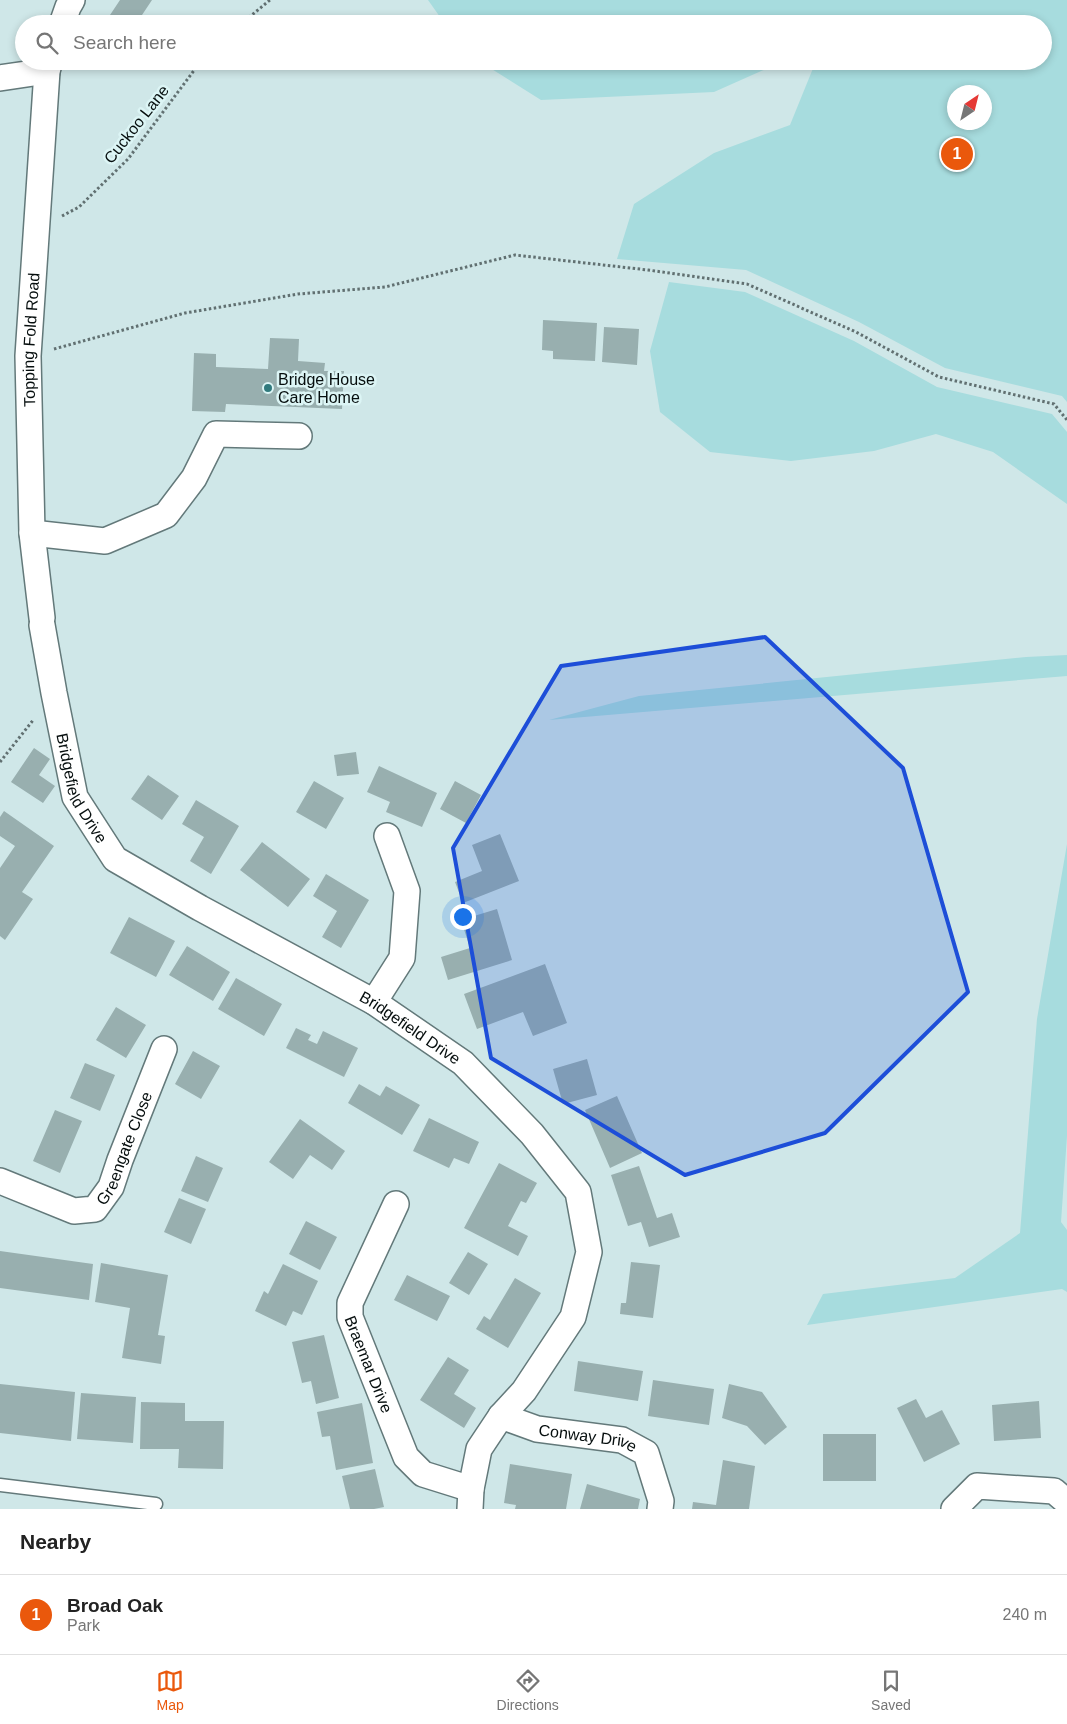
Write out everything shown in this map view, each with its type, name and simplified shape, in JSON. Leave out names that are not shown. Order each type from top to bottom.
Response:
[{"type":"street","points":[[65,15],[72,0]]},
{"type":"street","points":[[0,78],[32,70]]},
{"type":"street","name":"Topping Fold Road","points":[[42,622],[32,533],[28,356],[48,70]]},
{"type":"street","points":[[32,533],[106,542],[166,515],[194,478],[216,434],[299,436]]},
{"type":"street","name":"Bridgefield Drive","points":[[42,622],[75,797],[115,859],[200,908],[374,1002],[463,1063],[532,1134],[578,1192],[589,1252],[573,1317],[524,1390],[501,1416],[479,1449],[471,1499]]},
{"type":"street","points":[[374,1002],[402,958],[407,891],[386,836]]},
{"type":"street","name":"Greengate Close","points":[[0,1181],[74,1211],[95,1209],[111,1186],[164,1049]]},
{"type":"street","name":"Braemar Drive","points":[[396,1204],[350,1303],[350,1317],[406,1457],[423,1474],[471,1499]]},
{"type":"street","name":"Conway Drive","points":[[501,1416],[536,1428],[622,1440],[646,1453],[661,1501],[660,1509]]},
{"type":"street","points":[[954,1509],[977,1486],[1054,1491],[1067,1502]]},
{"type":"lane","points":[[0,1485],[156,1504]]},
{"type":"path","points":[[252,15],[270,0]]},
{"type":"path","name":"Cuckoo Lane","points":[[36,229],[80,207],[128,159],[194,70]]},
{"type":"path","points":[[28,356],[185,313],[298,294],[385,287],[516,255],[648,270],[747,284],[856,332],[939,377],[1054,404],[1067,420]]},
{"type":"path","points":[[0,762],[54,693]]},
{"type":"highlighted area","points":[[765,637],[903,768],[968,992],[825,1133],[685,1175],[491,1058],[453,848],[561,666]]},
{"type":"shaded area","points":[[428,0],[1067,0],[1067,402],[1062,396],[945,368],[859,322],[746,270],[617,259],[634,204],[714,153],[790,125],[812,70],[1052,70],[1052,15],[439,15]]},
{"type":"shaded area","points":[[493,70],[764,70],[714,92],[541,100]]},
{"type":"shaded area","points":[[669,282],[745,292],[854,341],[937,387],[1052,414],[1067,432],[1067,504],[993,452],[936,434],[874,451],[791,461],[710,452],[660,412],[650,351]]},
{"type":"shaded area","points":[[1067,655],[1067,676],[549,720],[639,696],[1026,657]]},
{"type":"shaded area","points":[[1067,844],[1067,1136],[1061,1222],[1067,1230],[1067,1292],[1062,1289],[807,1325],[823,1294],[955,1278],[1020,1233],[1037,1019]]},
{"type":"building","points":[[120,0],[152,0],[142,15],[110,15]]},
{"type":"building","points":[[543,320],[597,323],[595,361],[553,359],[553,351],[542,350]]},
{"type":"building","points":[[604,327],[639,329],[637,365],[602,362]]},
{"type":"building","name":"Bridge House Care Home","points":[[270,338],[299,339],[298,361],[325,363],[324,371],[344,371],[342,409],[226,404],[225,412],[192,411],[194,353],[216,354],[216,367],[268,369]]},
{"type":"building","points":[[34,748],[50,759],[39,775],[55,786],[43,803],[11,782]]},
{"type":"building","points":[[356,752],[359,774],[337,776],[334,755]]},
{"type":"building","points":[[379,766],[437,793],[422,827],[386,812],[390,802],[367,792]]},
{"type":"building","points":[[148,775],[179,796],[162,820],[131,799]]},
{"type":"building","points":[[314,781],[344,798],[326,829],[296,812]]},
{"type":"building","points":[[455,781],[481,795],[466,823],[440,809]]},
{"type":"building","points":[[196,800],[239,826],[211,874],[190,861],[204,837],[182,824]]},
{"type":"building","points":[[4,811],[54,846],[22,892],[33,899],[5,940],[0,936],[0,868],[15,846],[0,836],[0,817]]},
{"type":"building","points":[[500,834],[519,881],[463,903],[455,882],[482,871],[472,845]]},
{"type":"building","points":[[262,842],[310,879],[288,907],[240,870]]},
{"type":"building","points":[[326,874],[369,900],[341,948],[322,937],[337,911],[313,896]]},
{"type":"building","points":[[497,909],[512,960],[448,980],[441,957],[470,948],[461,920]]},
{"type":"building","points":[[129,917],[175,941],[156,977],[110,953]]},
{"type":"building","points":[[187,946],[230,972],[213,1001],[169,975]]},
{"type":"building","points":[[545,964],[567,1023],[533,1036],[523,1012],[477,1029],[464,994]]},
{"type":"building","points":[[236,978],[282,1004],[264,1036],[218,1009]]},
{"type":"building","points":[[116,1007],[146,1025],[126,1058],[96,1040]]},
{"type":"building","points":[[296,1028],[311,1035],[308,1040],[317,1044],[323,1031],[358,1048],[344,1077],[286,1048]]},
{"type":"building","points":[[193,1051],[220,1066],[201,1099],[175,1084]]},
{"type":"building","points":[[587,1059],[597,1095],[563,1104],[553,1069]]},
{"type":"building","points":[[85,1063],[115,1075],[100,1111],[70,1098]]},
{"type":"building","points":[[359,1084],[380,1096],[386,1086],[420,1105],[402,1135],[348,1103]]},
{"type":"building","points":[[617,1096],[642,1153],[610,1168],[585,1110]]},
{"type":"building","points":[[55,1110],[82,1121],[60,1173],[33,1161]]},
{"type":"building","points":[[429,1118],[479,1142],[469,1164],[454,1158],[449,1168],[413,1151]]},
{"type":"building","points":[[300,1119],[345,1151],[332,1170],[310,1155],[293,1179],[269,1162]]},
{"type":"building","points":[[196,1156],[223,1168],[208,1202],[181,1191]]},
{"type":"building","points":[[499,1163],[537,1183],[526,1203],[521,1201],[508,1226],[528,1236],[518,1256],[464,1228]]},
{"type":"building","points":[[639,1166],[657,1218],[672,1213],[680,1237],[649,1247],[641,1222],[628,1226],[611,1175]]},
{"type":"building","points":[[179,1198],[206,1209],[191,1244],[164,1232]]},
{"type":"building","points":[[306,1221],[337,1237],[320,1270],[289,1254]]},
{"type":"building","points":[[0,1251],[93,1264],[89,1300],[0,1288]]},
{"type":"building","points":[[468,1252],[488,1264],[469,1295],[449,1283]]},
{"type":"building","points":[[631,1262],[660,1265],[653,1318],[620,1314],[621,1303],[626,1303]]},
{"type":"building","points":[[101,1263],[168,1275],[158,1335],[165,1336],[161,1364],[122,1358],[130,1308],[95,1302]]},
{"type":"building","points":[[283,1264],[318,1281],[302,1315],[293,1311],[286,1326],[255,1311],[264,1291],[268,1294]]},
{"type":"building","points":[[407,1275],[450,1296],[437,1321],[394,1300]]},
{"type":"building","points":[[515,1278],[541,1293],[508,1348],[476,1329],[484,1316],[490,1320]]},
{"type":"building","points":[[324,1335],[339,1398],[316,1404],[311,1381],[302,1383],[292,1342]]},
{"type":"building","points":[[448,1357],[469,1370],[454,1394],[476,1408],[464,1428],[420,1400]]},
{"type":"building","points":[[578,1361],[643,1371],[638,1401],[574,1391]]},
{"type":"building","points":[[653,1380],[714,1389],[709,1425],[648,1416]]},
{"type":"building","points":[[0,1384],[75,1392],[71,1441],[0,1433]]},
{"type":"building","points":[[729,1384],[762,1392],[787,1427],[765,1445],[747,1426],[722,1418]]},
{"type":"building","points":[[81,1393],[136,1397],[133,1443],[77,1439]]},
{"type":"building","points":[[916,1399],[926,1418],[942,1410],[960,1444],[924,1462],[897,1408]]},
{"type":"building","points":[[1039,1401],[1041,1438],[994,1441],[992,1405]]},
{"type":"building","points":[[141,1402],[185,1403],[185,1421],[224,1421],[223,1469],[178,1468],[179,1449],[140,1449]]},
{"type":"building","points":[[362,1403],[373,1463],[336,1470],[330,1436],[322,1437],[317,1412]]},
{"type":"building","points":[[823,1434],[876,1434],[876,1481],[823,1481]]},
{"type":"building","points":[[723,1460],[755,1466],[749,1509],[692,1509],[693,1502],[716,1505]]},
{"type":"building","points":[[510,1464],[572,1474],[566,1509],[515,1509],[516,1505],[504,1503]]},
{"type":"building","points":[[375,1469],[384,1507],[350,1509],[342,1476]]},
{"type":"building","points":[[587,1484],[640,1499],[638,1509],[580,1509]]},
{"type":"place","name":"Broad Oak","points":[[957,154]]},
{"type":"place","name":"Bridge House Care Home","points":[[268,388]]}]
